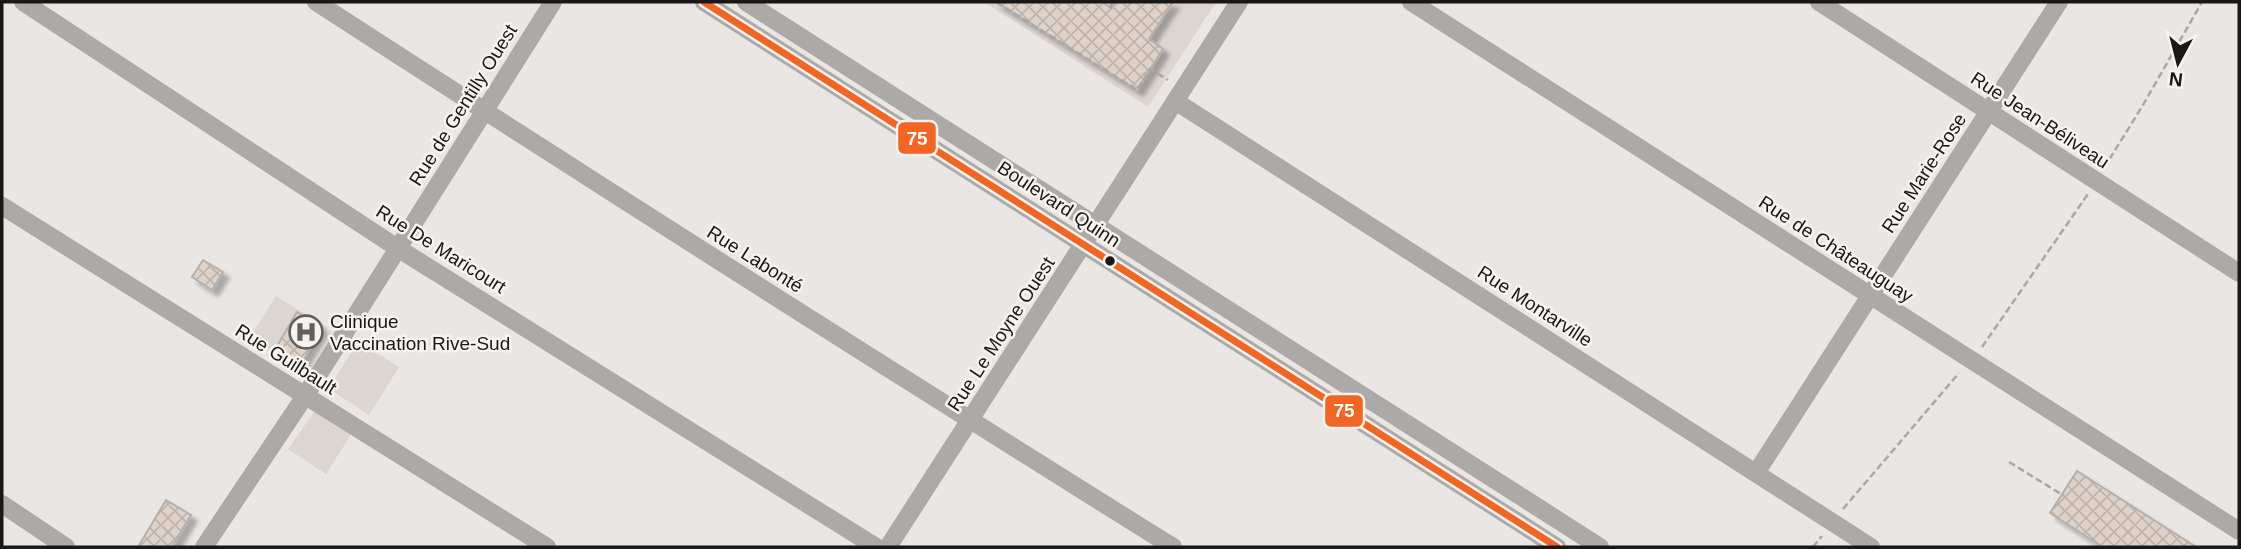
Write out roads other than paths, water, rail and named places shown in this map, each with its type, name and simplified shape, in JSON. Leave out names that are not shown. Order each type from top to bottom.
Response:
[{"type":"street","name":"Rue De Maricourt","points":[[23,2],[399,249],[876,547]]},
{"type":"street","name":"Rue Labonté","points":[[316,2],[970,420],[1174,547]]},
{"type":"street","name":"Rue de Gentilly Ouest","points":[[204,547],[305,396],[553,2]]},
{"type":"street","name":"Boulevard Quinn","points":[[704,2],[1558,547]]},
{"type":"street","name":"Boulevard Quinn","points":[[746,2],[1600,547]]},
{"type":"street","name":"Rue Le Moyne Ouest","points":[[888,547],[1239,2]]},
{"type":"street","name":"Rue de Châteauguay","points":[[1410,2],[2239,531]]},
{"type":"street","name":"Rue Jean-Béliveau","points":[[1819,2],[2239,273]]},
{"type":"street","name":"Rue Marie-Rose","points":[[1756,473],[2059,2]]},
{"type":"street","name":"Rue Montarville","points":[[1179,95],[1871,547]]},
{"type":"street","name":"Rue Guilbault","points":[[2,206],[547,547]]},
{"type":"street","points":[[1391,441],[1404,422]]},
{"type":"street","points":[[2,504],[66,547]]},
{"type":"place","name":"Clinique Vaccination Rive-Sud","points":[[306,332]]}]
